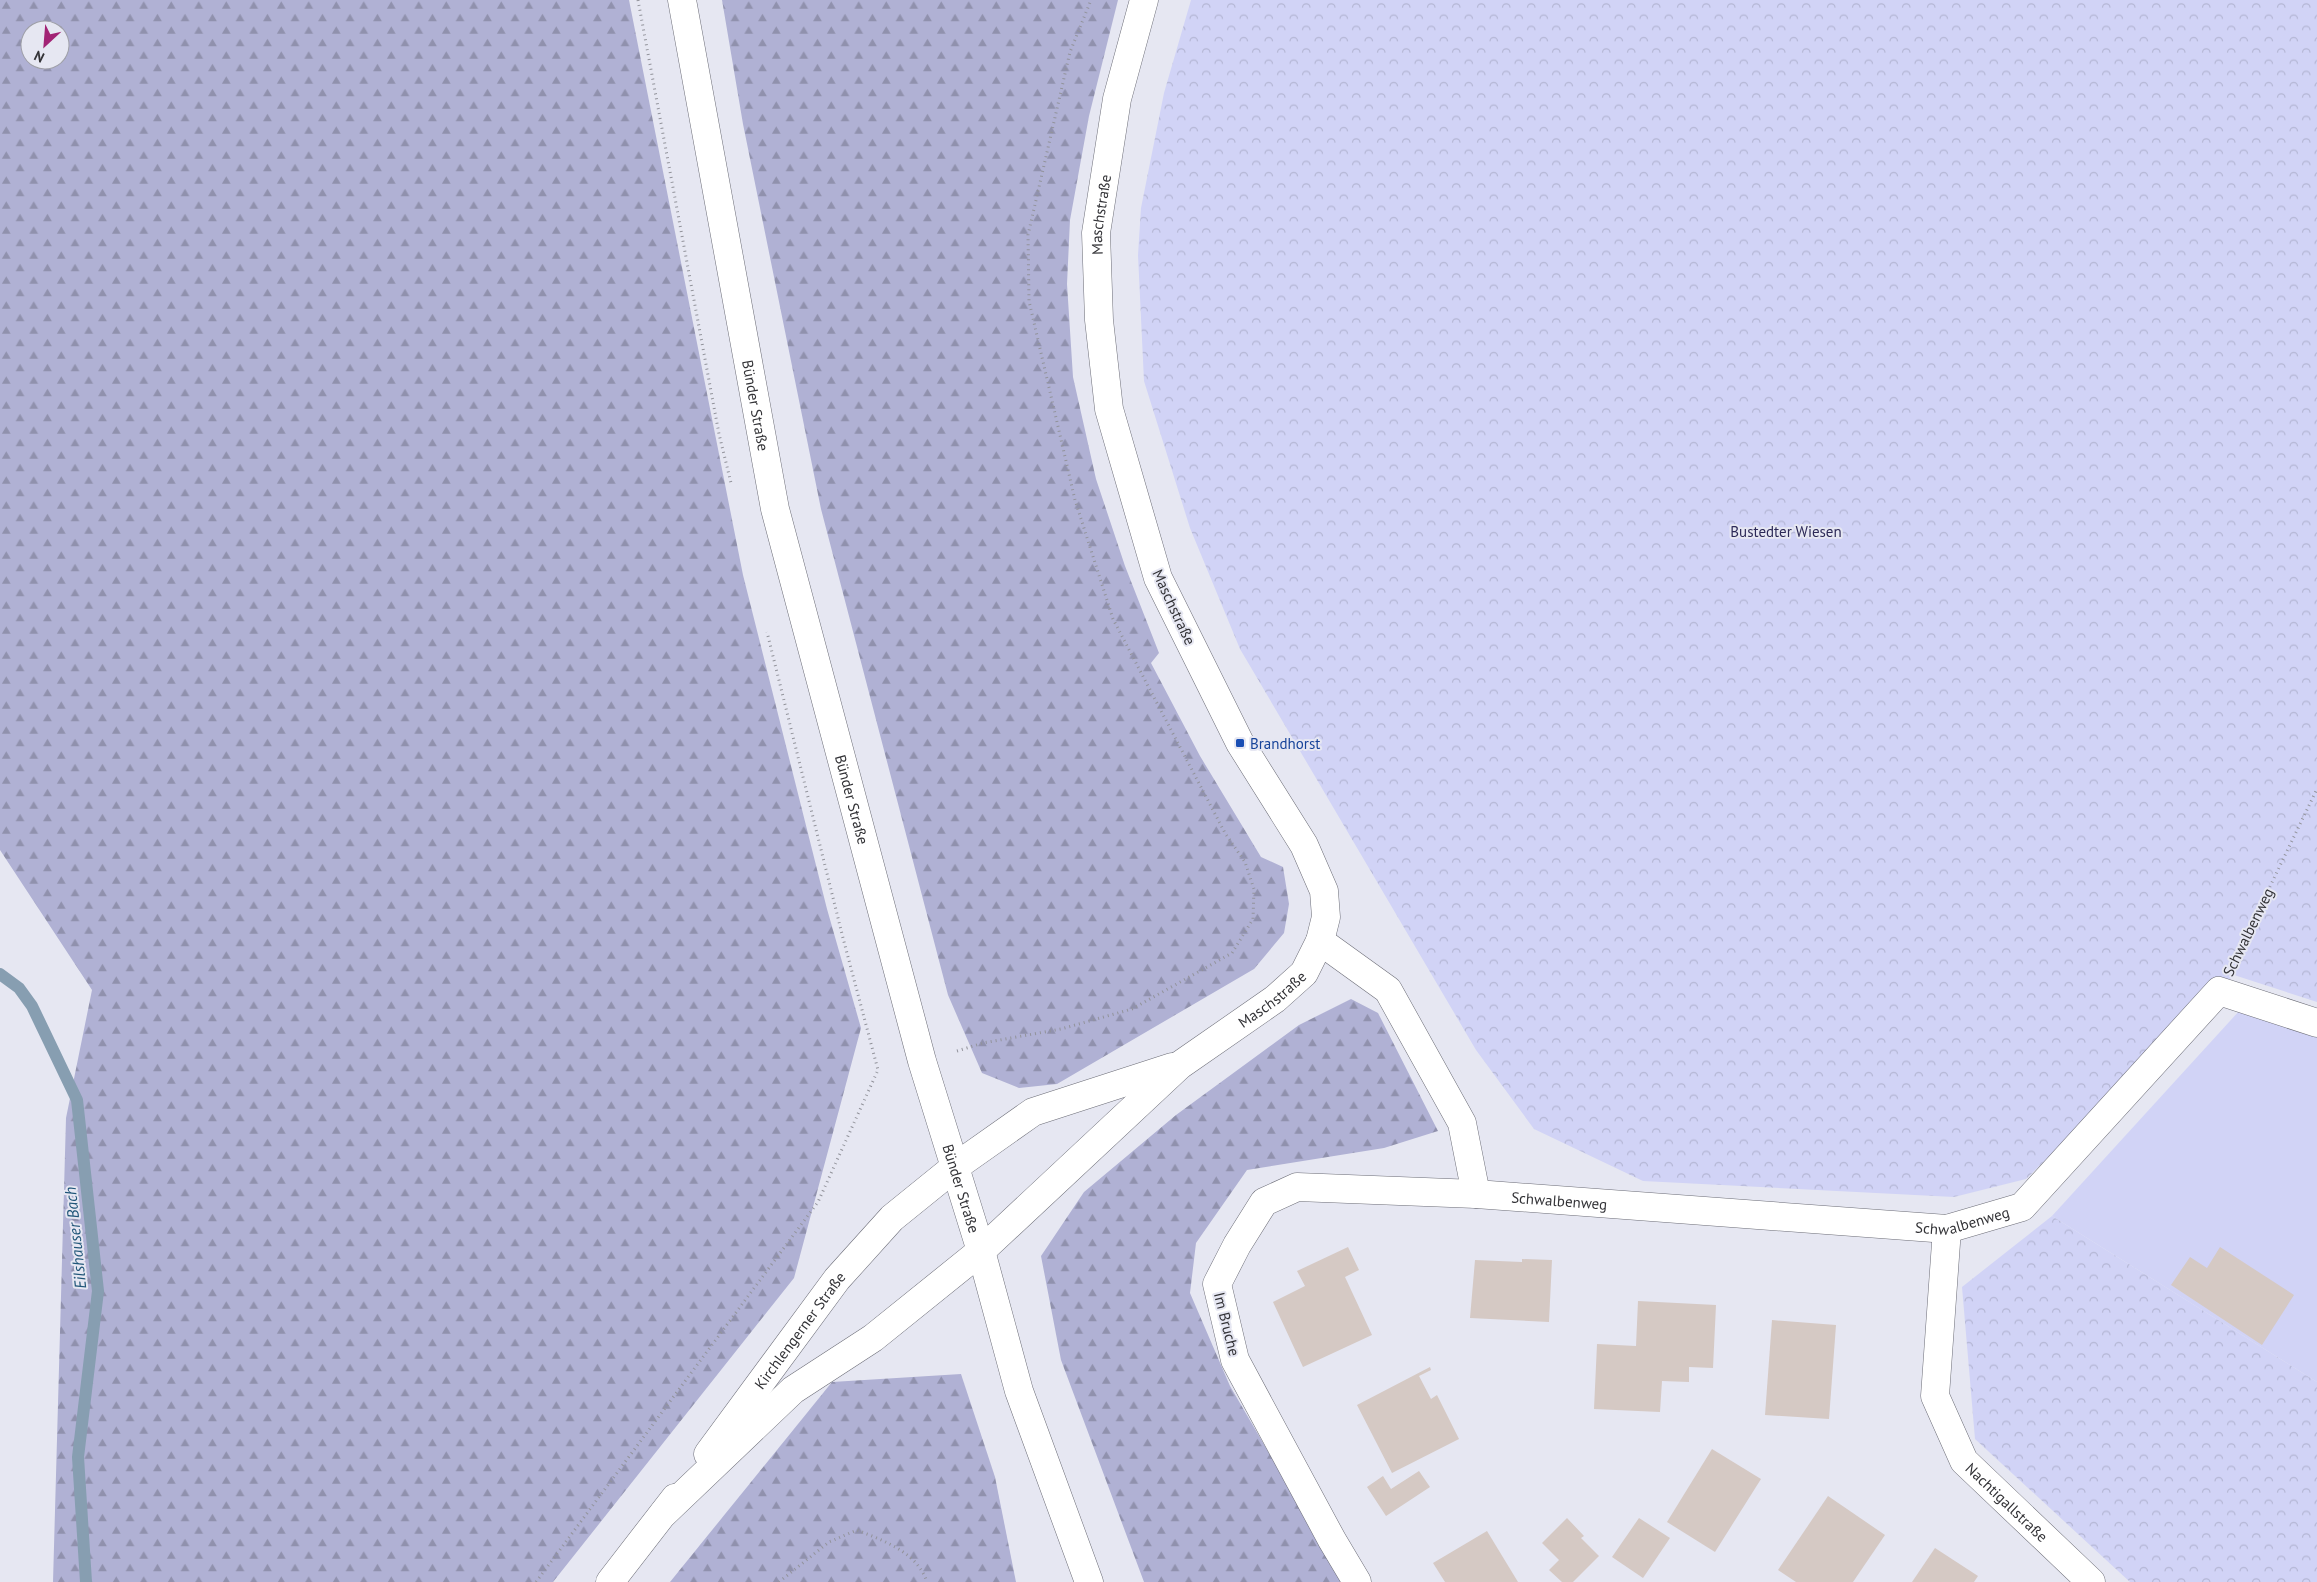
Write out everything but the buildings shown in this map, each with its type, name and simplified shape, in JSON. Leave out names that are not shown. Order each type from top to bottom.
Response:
[{"type":"street","name":"Bünder Straße","points":[[682,0],[775,509],[922,1061],[980,1251],[1019,1391],[1088,1582]]},
{"type":"street","name":"Maschstraße","points":[[980,1251],[1180,1065],[1275,999],[1304,973],[1320,941],[1326,917],[1324,891],[1304,845],[1240,744],[1158,578],[1109,409],[1099,320],[1096,233],[1117,98],[1144,0]]},
{"type":"street","points":[[1320,941],[1388,990],[1462,1123],[1476,1194]]},
{"type":"street","points":[[2219,991],[2317,1024]]},
{"type":"street","name":"Schwalbenweg","points":[[1476,1194],[1947,1229],[2022,1207],[2219,991]]},
{"type":"street","name":"Maschstraße","points":[[954,1167],[1034,1112],[1180,1065]]},
{"type":"street","name":"Kirchlengerner Straße","points":[[610,1582],[664,1513],[837,1279],[892,1218],[954,1167]]},
{"type":"street","name":"Im Bruche","points":[[1357,1582],[1332,1540],[1235,1360],[1217,1284],[1237,1245],[1264,1202],[1297,1187],[1476,1194]]},
{"type":"street","name":"Nachtigallstraße","points":[[1947,1229],[1935,1396],[1964,1461],[2091,1582]]},
{"type":"street","name":"Kirchlengerner Straße","points":[[664,1513],[793,1390],[873,1338],[980,1251]]},
{"type":"path","points":[[922,1061],[983,1043],[1061,1029],[1132,1009],[1232,953],[1253,920],[1254,888],[1245,862],[1224,833],[1113,618],[1075,500],[1029,301],[1028,235],[1070,52],[1091,0]]},
{"type":"path","name":"Schwalbenweg","points":[[2219,991],[2317,790]]},
{"type":"path","points":[[536,1582],[818,1202],[878,1070]]},
{"type":"path","points":[[779,1582],[829,1542],[857,1530],[899,1547],[924,1575],[927,1582]]},
{"type":"green space","points":[[0,0],[629,0],[743,575],[827,909],[861,1028],[794,1278],[553,1582],[53,1582],[66,1118],[92,990],[0,850]]},
{"type":"green space","points":[[722,0],[1118,0],[1089,116],[1070,220],[1067,284],[1073,377],[1096,479],[1125,566],[1159,653],[1151,663],[1200,756],[1261,857],[1283,867],[1289,904],[1284,933],[1254,969],[1057,1084],[1019,1088],[982,1073],[948,995],[821,509],[743,124]]},
{"type":"green space","name":"Bustedter Wiesen","points":[[1191,0],[2317,0],[2317,1002],[2234,975],[2026,1179],[1954,1197],[1643,1181],[1534,1129],[1476,1050],[1240,649],[1190,528],[1144,381],[1138,255],[1141,208],[1164,93]]},
{"type":"green space","points":[[1351,999],[1378,1013],[1438,1131],[1384,1148],[1247,1170],[1196,1243],[1190,1293],[1230,1386],[1344,1582],[1144,1582],[1061,1360],[1041,1256],[1084,1192],[1176,1115],[1299,1025]]},
{"type":"green space","points":[[2240,1010],[2317,1035],[2317,1382],[2052,1216]]},
{"type":"green space","points":[[2052,1216],[2317,1382],[2317,1582],[2130,1582],[1975,1439],[1962,1287]]},
{"type":"green space","points":[[961,1374],[995,1477],[1016,1582],[670,1582],[832,1382]]},
{"type":"waterway","name":"Eilshauser Bach","points":[[0,974],[19,988],[32,1006],[77,1100],[98,1291],[78,1457],[86,1582]]},
{"type":"place","name":"Brandhorst","points":[[1240,743]]}]
